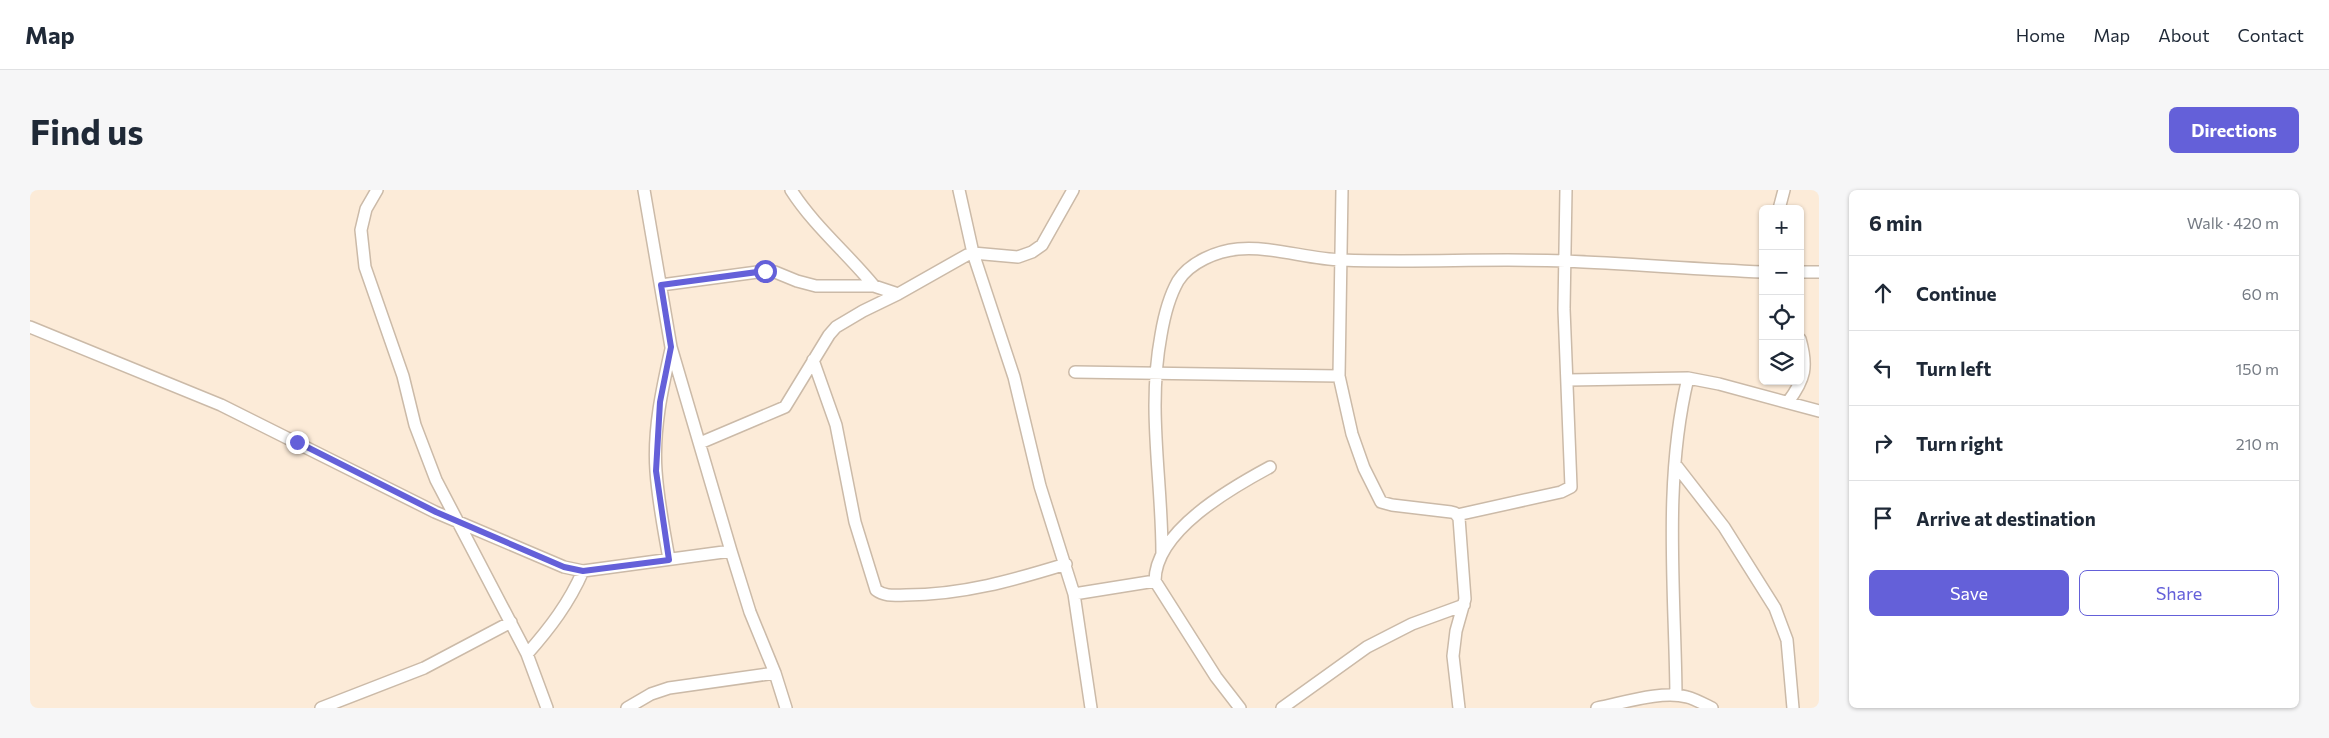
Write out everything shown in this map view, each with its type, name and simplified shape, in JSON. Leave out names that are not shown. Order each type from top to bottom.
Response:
[{"type":"street","points":[[377,190],[366,209],[362,230],[365,267],[403,376],[414,424],[436,480],[527,654],[547,708]]},
{"type":"street","points":[[644,190],[671,347],[750,612],[775,673],[786,708]]},
{"type":"street","points":[[791,190],[817,226],[874,286]]},
{"type":"street","points":[[959,190],[973,253],[1014,377],[1040,486],[1074,594],[1091,708]]},
{"type":"street","points":[[700,443],[785,407],[813,360],[836,327],[863,310],[898,294],[973,253],[1018,256],[1032,252],[1042,245],[1074,190]]},
{"type":"street","points":[[1342,190],[1339,376],[1352,434],[1364,468],[1381,502],[1392,506],[1452,512],[1457,515],[1561,492],[1571,487],[1564,309],[1566,190]]},
{"type":"street","points":[[1781,205],[1784,190]]},
{"type":"street","points":[[1162,553],[1162,522],[1154,433],[1155,374],[1164,316],[1178,280],[1193,266],[1212,254],[1236,249],[1261,248],[1342,260],[1566,261],[1759,272]]},
{"type":"street","points":[[661,285],[765,271],[775,272],[816,286],[874,286],[898,294]]},
{"type":"street","points":[[1804,272],[1819,272]]},
{"type":"street","points":[[30,327],[222,405],[460,523],[564,567],[583,571],[731,551]]},
{"type":"street","points":[[1788,402],[1801,384],[1804,375],[1805,366],[1800,340]]},
{"type":"street","points":[[669,560],[658,493],[656,457],[660,402],[671,347]]},
{"type":"street","points":[[813,360],[836,424],[854,522],[876,590],[885,595],[913,595],[975,589],[1017,580],[1066,564]]},
{"type":"street","points":[[1075,372],[1339,376]]},
{"type":"street","points":[[1568,380],[1688,378],[1719,384],[1819,411]]},
{"type":"street","points":[[1683,700],[1673,551],[1675,464],[1680,410],[1688,378]]},
{"type":"street","points":[[1675,464],[1724,527],[1775,608],[1787,640],[1793,708]]},
{"type":"street","points":[[1240,708],[1216,677],[1154,581],[1154,570],[1162,553],[1195,516],[1214,499],[1233,486],[1270,467]]},
{"type":"street","points":[[1457,515],[1465,591],[1464,605],[1456,630],[1453,656],[1459,708]]},
{"type":"street","points":[[527,654],[568,603],[583,571]]},
{"type":"street","points":[[1074,594],[1154,581]]},
{"type":"street","points":[[1282,708],[1368,647],[1412,624],[1464,605]]},
{"type":"street","points":[[321,708],[424,668],[511,622]]},
{"type":"street","points":[[627,708],[651,694],[669,688],[775,673]]},
{"type":"street","points":[[1597,708],[1660,696],[1712,708]]},
{"type":"route","points":[[297,442],[436,512],[573,570],[597,570],[669,560],[656,471],[656,439],[662,385],[671,347],[661,285],[765,271]]}]
